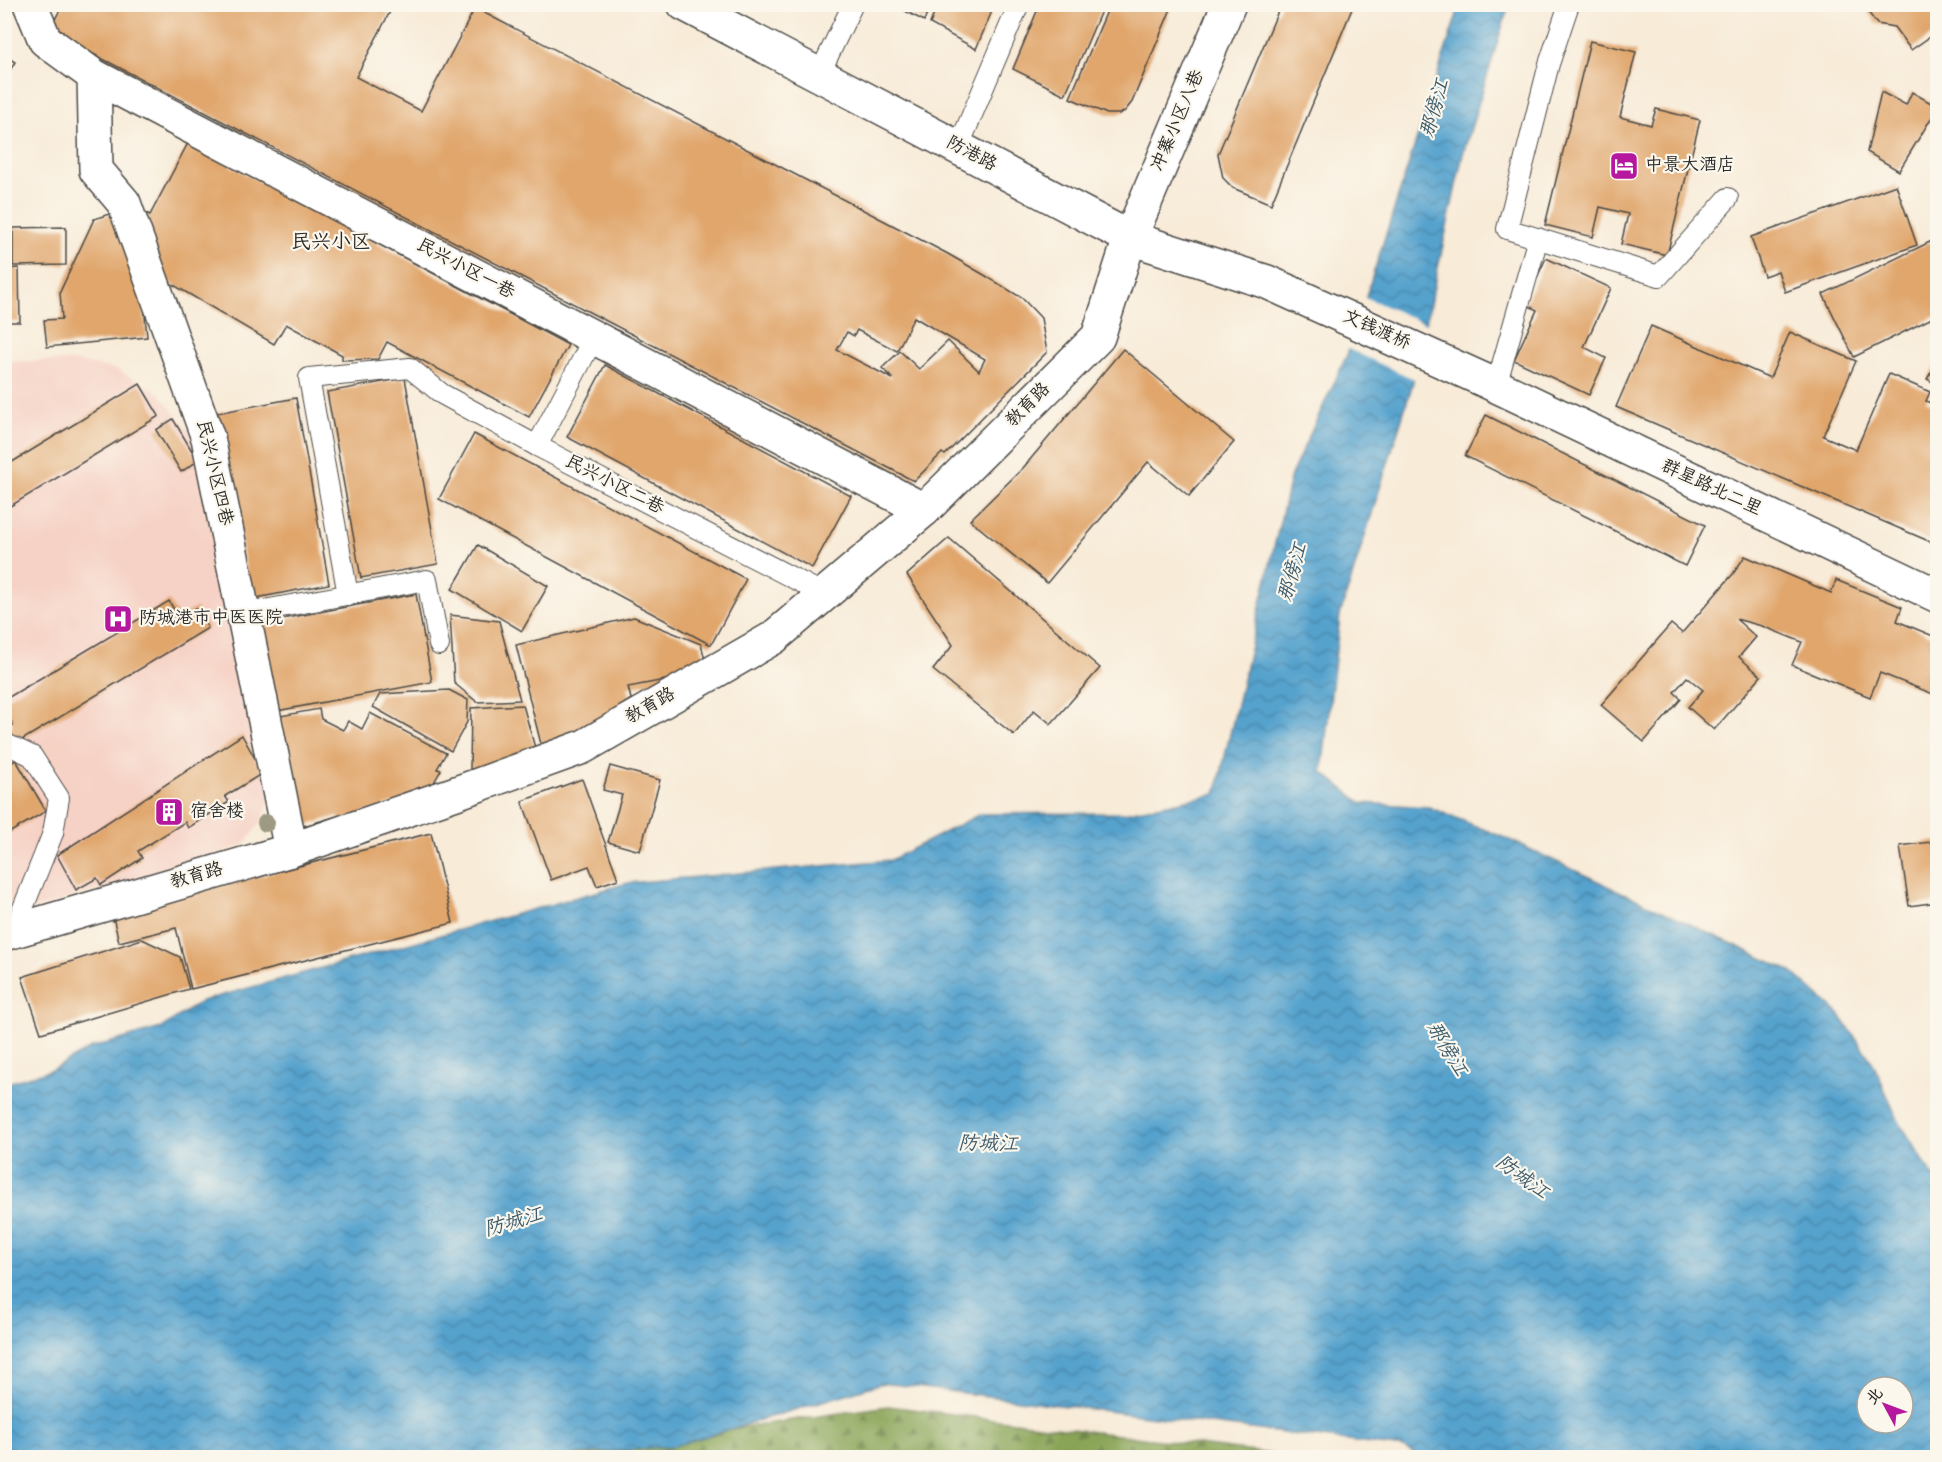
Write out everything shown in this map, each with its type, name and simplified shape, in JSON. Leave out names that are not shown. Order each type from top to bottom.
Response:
[{"type":"street","name":"民兴小区一巷","points":[[30,4],[45,40],[94,76],[924,510]]},
{"type":"street","name":"防港路","points":[[684,4],[1130,238],[1267,282]]},
{"type":"street","name":"冲寨小区八巷","points":[[1130,238],[1229,4]]},
{"type":"street","name":"民兴小区四巷","points":[[94,76],[96,170],[124,204],[208,438],[291,850]]},
{"type":"street","name":"教育路","points":[[14,931],[291,850],[456,794],[583,747],[773,638],[924,510],[1098,337],[1130,238]]},
{"type":"street","name":"文钱渡桥","points":[[1267,282],[1491,384]]},
{"type":"street","name":"群星路北二里","points":[[1491,384],[1938,596]]},
{"type":"lane","points":[[819,75],[853,4]]},
{"type":"lane","points":[[958,148],[1019,4]]},
{"type":"lane","points":[[1569,4],[1549,64],[1507,229],[1659,276],[1728,198]]},
{"type":"lane","points":[[1491,384],[1538,238]]},
{"type":"lane","points":[[537,446],[594,338]]},
{"type":"lane","name":"民兴小区二巷","points":[[348,595],[309,378],[410,368],[442,394],[537,446],[824,594]]},
{"type":"lane","points":[[243,614],[427,580],[439,645]]},
{"type":"lane","points":[[4,743],[32,756],[59,798],[53,833],[14,931]]},
{"type":"shaded area","name":"防城港市中医医院","points":[[5,361],[75,361],[118,370],[159,393],[195,439],[270,798],[262,821],[243,846],[5,918]]},
{"type":"green space","points":[[888,1406],[1295,1457],[529,1458]]},
{"type":"water","points":[[1460,5],[1509,5],[1463,154],[1412,386],[1340,615],[1322,772],[1362,803],[1429,807],[1510,840],[1792,972],[1839,1014],[1873,1063],[1898,1120],[1937,1179],[1937,1457],[1420,1457],[1404,1448],[883,1383],[674,1446],[554,1457],[5,1457],[4,1084],[54,1069],[91,1048],[161,1028],[202,1001],[628,883],[891,860],[980,814],[1124,813],[1216,794],[1291,475],[1347,355]]},
{"type":"pier","points":[[1363,296],[1428,325],[1416,380],[1346,348]]},
{"type":"building","points":[[63,4],[394,4],[356,77],[421,111],[475,8],[948,254],[986,276],[1022,298],[1041,318],[1047,352],[945,455],[942,453],[914,481],[49,31]],"holes":[[[914,317],[985,359],[979,371],[948,341],[919,369],[900,351],[882,368],[893,379],[837,350],[847,332],[854,336],[857,330],[897,351]]]},
{"type":"building","points":[[892,4],[931,4],[924,21]]},
{"type":"building","points":[[938,4],[995,4],[976,49],[930,24]]},
{"type":"building","points":[[1040,4],[1104,4],[1065,95],[1013,69]]},
{"type":"building","points":[[1110,4],[1173,4],[1132,102],[1125,111],[1119,114],[1107,114],[1070,98]]},
{"type":"building","points":[[1281,4],[1354,4],[1271,204],[1233,188],[1223,178],[1218,154]]},
{"type":"building","points":[[1862,4],[1938,4],[1938,31],[1911,50],[1894,27],[1877,24]]},
{"type":"building","name":"中景大酒店","points":[[1590,41],[1636,52],[1620,117],[1651,125],[1656,109],[1700,120],[1667,255],[1621,244],[1628,214],[1600,207],[1593,237],[1545,225]]},
{"type":"building","points":[[5,56],[15,62],[5,79]]},
{"type":"building","points":[[1881,92],[1906,105],[1912,92],[1938,107],[1899,171],[1867,152]]},
{"type":"building","points":[[188,143],[568,345],[529,417],[387,342],[378,359],[342,360],[342,355],[286,324],[274,344],[160,277],[135,208],[150,215]]},
{"type":"building","points":[[1896,185],[1917,245],[1785,292],[1778,271],[1764,276],[1751,237]]},
{"type":"building","points":[[118,211],[142,284],[147,337],[47,347],[44,320],[62,319],[60,292],[94,219]]},
{"type":"building","points":[[66,227],[66,265],[13,266],[13,228]]},
{"type":"building","points":[[1938,238],[1938,315],[1854,357],[1823,294]]},
{"type":"building","points":[[1546,258],[1611,288],[1584,347],[1606,358],[1589,395],[1514,360],[1537,310],[1525,304]]},
{"type":"building","points":[[19,268],[20,322],[4,322],[4,269]]},
{"type":"building","points":[[1651,326],[1770,378],[1790,332],[1856,361],[1823,436],[1856,450],[1889,374],[1930,392],[1926,401],[1938,406],[1938,545],[1616,407]]},
{"type":"building","points":[[1123,349],[1234,442],[1189,496],[1148,462],[1047,583],[970,520],[1023,468]]},
{"type":"building","points":[[1938,361],[1938,385],[1927,379]]},
{"type":"building","points":[[605,365],[851,496],[812,568],[567,437]]},
{"type":"building","points":[[405,378],[438,564],[361,578],[327,392]]},
{"type":"building","points":[[140,384],[159,416],[4,510],[4,467]]},
{"type":"building","points":[[296,398],[329,584],[251,599],[217,413]]},
{"type":"building","points":[[1486,415],[1705,525],[1685,566],[1465,456]]},
{"type":"building","points":[[173,419],[198,461],[181,472],[156,430]]},
{"type":"building","points":[[474,434],[746,579],[711,645],[439,499]]},
{"type":"building","points":[[949,538],[1100,668],[1051,724],[1034,710],[1014,735],[933,670],[953,645],[907,575]]},
{"type":"building","points":[[478,545],[548,586],[522,631],[452,589]]},
{"type":"building","points":[[1745,556],[1831,593],[1836,580],[1902,607],[1897,621],[1938,638],[1938,696],[1880,673],[1870,697],[1792,665],[1802,642],[1762,626],[1736,619],[1756,637],[1739,657],[1761,676],[1714,730],[1688,707],[1703,690],[1687,677],[1674,692],[1681,699],[1644,742],[1601,705],[1671,624],[1682,633],[1733,574]]},
{"type":"building","points":[[416,594],[432,682],[271,712],[255,624]]},
{"type":"building","points":[[169,601],[179,618],[196,608],[208,628],[17,743],[8,728],[13,725],[7,714],[4,715],[4,700]]},
{"type":"building","points":[[450,615],[499,621],[520,700],[477,702],[454,683]]},
{"type":"building","points":[[634,617],[701,644],[706,664],[686,676],[628,687],[631,699],[586,729],[542,748],[516,645]]},
{"type":"building","points":[[449,690],[468,700],[467,722],[451,751],[373,707],[380,694]]},
{"type":"building","points":[[523,705],[537,755],[470,772],[471,708]]},
{"type":"building","points":[[319,709],[321,719],[343,730],[348,721],[362,729],[370,713],[446,753],[437,769],[441,770],[429,791],[340,821],[338,816],[293,829],[269,718]]},
{"type":"building","name":"宿舍楼","points":[[242,735],[263,773],[225,796],[229,802],[188,828],[185,822],[138,851],[142,858],[101,885],[97,878],[76,890],[57,855]]},
{"type":"building","points":[[16,760],[46,811],[4,836],[4,767]]},
{"type":"building","points":[[610,766],[660,780],[640,851],[608,842],[622,795],[603,790]]},
{"type":"building","points":[[582,779],[618,879],[597,886],[589,866],[551,880],[522,801]]},
{"type":"building","points":[[431,833],[453,923],[191,989],[176,928],[119,942],[112,913]]},
{"type":"building","points":[[1938,841],[1938,902],[1909,906],[1900,846]]},
{"type":"building","points":[[142,939],[180,957],[189,989],[41,1033],[22,977]]},
{"type":"place","name":"中景大酒店","points":[[1624,166]]},
{"type":"place","name":"防城港市中医医院","points":[[118,619]]},
{"type":"place","name":"宿舍楼","points":[[169,812]]},
{"type":"district","name":"民兴小区","points":[[331,244]]},
{"type":"water label","name":"那傍江","points":[[1437,109]]},
{"type":"water label","name":"那傍江","points":[[1295,573]]},
{"type":"water label","name":"那傍江","points":[[1445,1050]]},
{"type":"water label","name":"防城江","points":[[988,1146]]},
{"type":"water label","name":"防城江","points":[[1521,1179]]},
{"type":"water label","name":"防城江","points":[[514,1224]]}]
